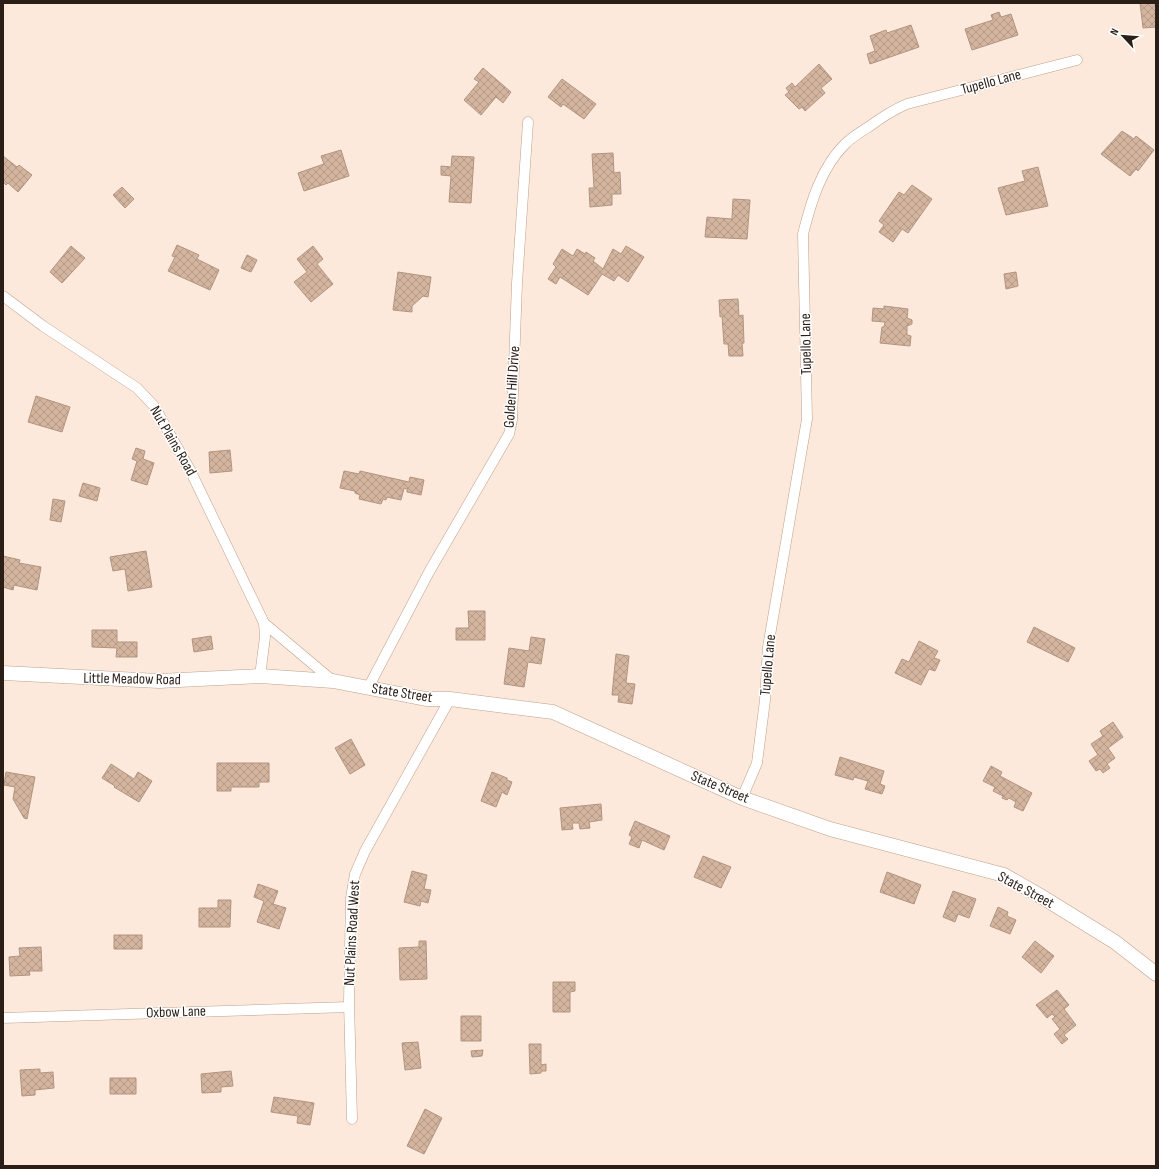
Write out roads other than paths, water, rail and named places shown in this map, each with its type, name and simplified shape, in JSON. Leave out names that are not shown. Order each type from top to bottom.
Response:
[{"type":"street","name":"Tupello Lane","points":[[742,798],[757,763],[765,700],[768,647],[807,419],[803,234],[809,208],[816,189],[824,174],[845,143],[892,111],[907,104],[1077,60]]},
{"type":"street","name":"Golden Hill Drive","points":[[368,688],[429,572],[509,434],[512,420],[517,283],[528,122]]},
{"type":"street","name":"Nut Plains Road","points":[[3,296],[43,326],[137,388],[154,406],[190,470],[264,623],[265,636],[260,676]]},
{"type":"street","name":"Nut Plains Road","points":[[264,623],[333,681]]},
{"type":"street","name":"Little Meadow Road","points":[[3,673],[159,681],[245,678],[260,676]]},
{"type":"street","name":"State Street","points":[[260,676],[333,681],[426,699],[450,699],[553,712],[742,798],[830,829],[1004,875],[1115,942],[1156,974]]},
{"type":"street","name":"Nut Plains Road West","points":[[352,1120],[349,1007],[351,898],[355,874],[365,851],[450,699]]},
{"type":"street","name":"Oxbow Lane","points":[[3,1018],[349,1007]]}]
